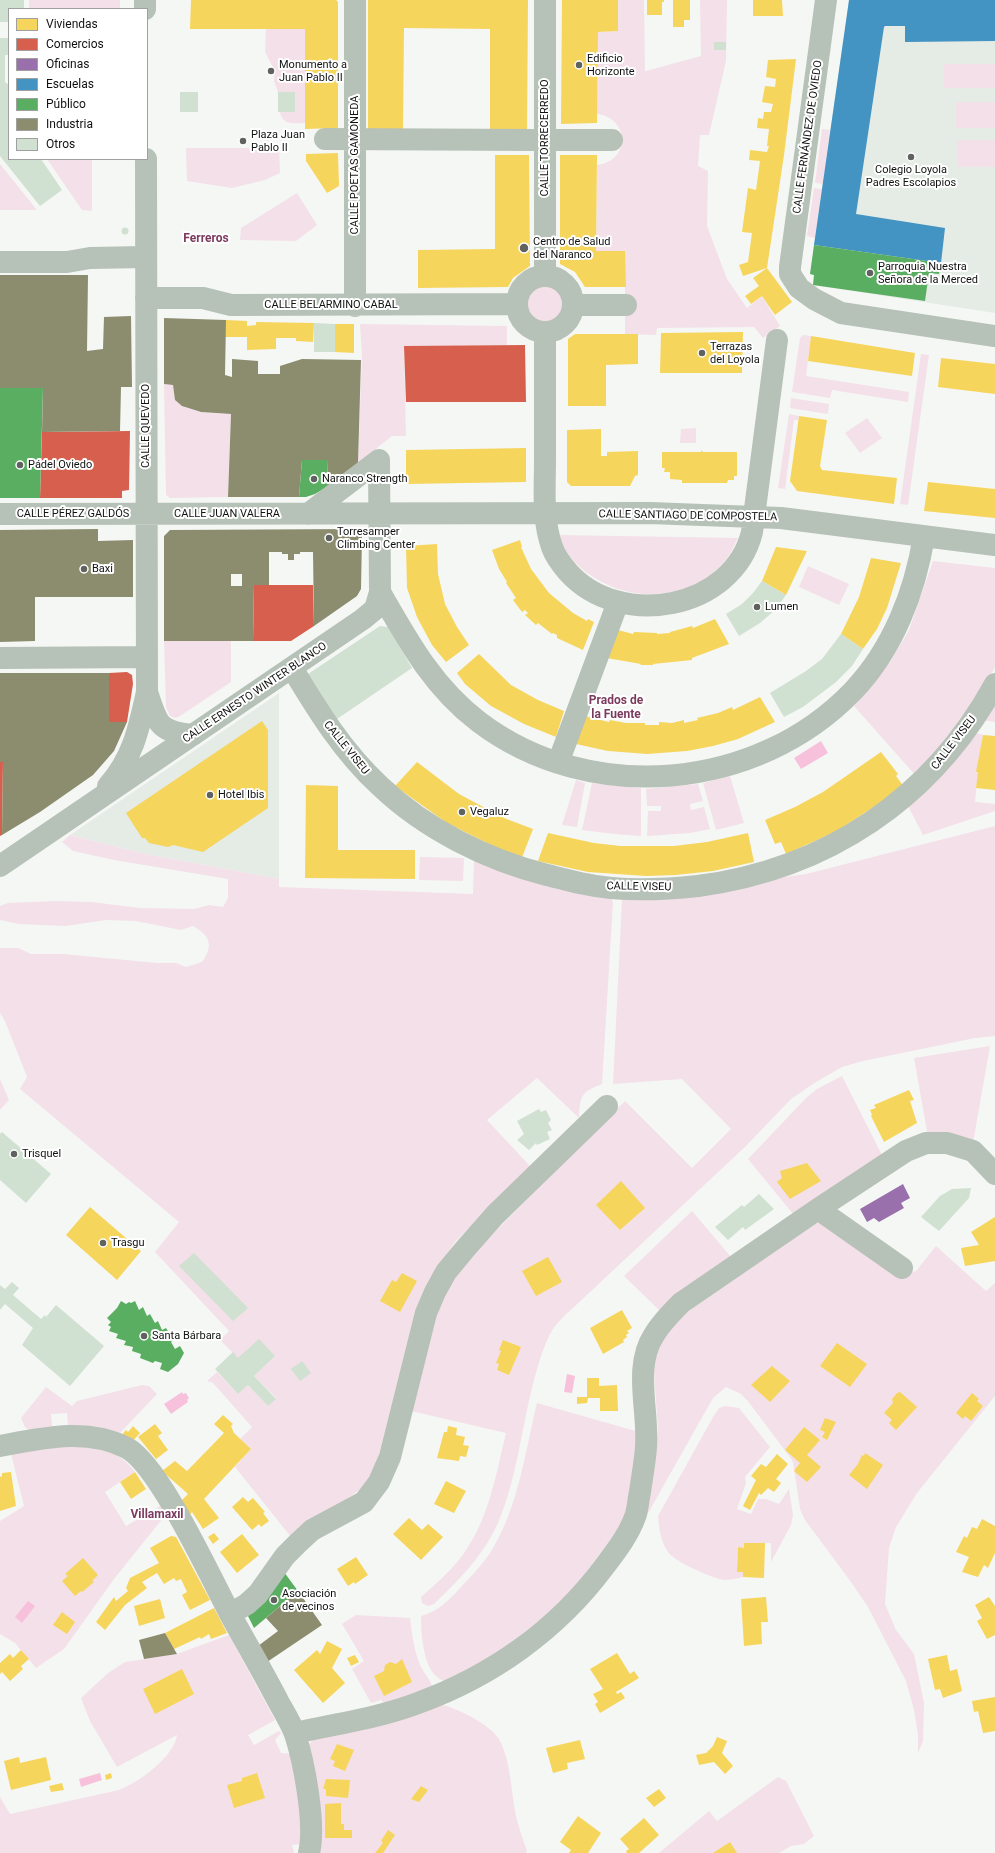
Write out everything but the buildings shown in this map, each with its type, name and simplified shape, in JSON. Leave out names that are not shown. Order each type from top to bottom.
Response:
[{"type":"street","name":"CALLE POETAS GAMONEDA","points":[[355,0],[355,306]]},
{"type":"street","name":"CALLE TORRECERREDO","points":[[545,0],[545,276]]},
{"type":"street","name":"CALLE FERNÁNDEZ DE OVIEDO","points":[[826,0],[790,274],[795,283],[804,292],[841,313],[995,336]]},
{"type":"street","points":[[325,139],[612,140]]},
{"type":"street","name":"CALLE QUEVEDO","points":[[93,804],[118,775],[130,756],[147,692],[146,160]]},
{"type":"street","points":[[0,262],[67,262],[90,258],[146,257]]},
{"type":"street","points":[[545,276],[561,282],[571,296],[573,305],[569,317],[561,327],[545,332],[536,331],[522,320],[518,313],[517,304],[518,296],[522,288],[528,282],[545,276]]},
{"type":"street","name":"CALLE BELARMINO CABAL","points":[[146,298],[203,298],[231,306],[517,304]]},
{"type":"street","points":[[573,305],[626,305]]},
{"type":"street","points":[[545,332],[545,514],[552,547],[562,564],[576,580],[591,590],[608,599],[618,602],[648,606],[670,604],[692,598],[710,588],[726,577],[739,563],[748,546],[754,516],[777,340]]},
{"type":"street","points":[[308,514],[379,460],[379,515]]},
{"type":"street","name":"CALLE JUAN VALERA","points":[[146,513],[379,515]]},
{"type":"street","name":"CALLE PÉREZ GALDÓS","points":[[0,514],[146,513]]},
{"type":"street","name":"CALLE SANTIAGO DE COMPOSTELA","points":[[379,515],[650,514],[754,516],[781,518],[995,545]]},
{"type":"street","name":"CALLE ERNESTO WINTER BLANCO","points":[[0,866],[369,615],[375,609],[380,592],[379,515]]},
{"type":"street","points":[[380,592],[409,644],[424,666],[452,698],[480,722],[529,751],[558,762],[607,774],[632,777],[672,776],[698,773],[737,763],[768,752],[787,742],[838,705],[854,690],[879,657],[890,639],[908,599],[919,564],[924,536]]},
{"type":"street","points":[[558,762],[618,602]]},
{"type":"street","points":[[0,658],[147,657]]},
{"type":"street","name":"CALLE VISEU","points":[[292,668],[324,720],[351,757],[386,792],[446,834],[483,854],[522,869],[587,885],[644,889],[683,888],[756,875],[791,864],[820,852],[848,837],[899,802],[940,764],[975,717],[995,684]]},
{"type":"street","name":"CALLE QUEVEDO","points":[[147,692],[160,725],[167,730],[193,735]]},
{"type":"street","name":"CALLE ERNESTO WINTER BLANCO","points":[[0,856],[55,829]]},
{"type":"street","points":[[230,1614],[247,1604],[258,1594],[285,1556],[298,1542],[312,1530],[364,1502],[379,1482],[390,1457],[426,1313],[446,1272],[495,1215],[607,1106]]},
{"type":"street","points":[[295,1733],[416,1704],[442,1694],[496,1665],[529,1643],[557,1620],[591,1584],[627,1536],[636,1515],[646,1448],[647,1430],[643,1374],[646,1350],[653,1336],[665,1319],[681,1303],[818,1208],[906,1151],[926,1143],[947,1143],[973,1151],[995,1174]]},
{"type":"street","points":[[818,1208],[902,1268]]},
{"type":"street","points":[[0,1446],[57,1436],[88,1436],[114,1442],[137,1455],[149,1470],[174,1510],[295,1733],[308,1793],[311,1820],[309,1853]]},
{"type":"shaded area","points":[[29,0],[120,0],[120,8],[29,8]]},
{"type":"shaded area","points":[[618,0],[644,0],[646,71],[701,56],[700,0],[727,0],[726,61],[709,135],[700,135],[698,166],[708,171],[707,226],[727,279],[747,308],[762,296],[780,326],[763,338],[754,327],[657,328],[656,335],[625,334],[625,252],[596,251],[597,165],[608,162],[616,156],[621,148],[622,140],[616,123],[608,117],[597,114],[598,32],[618,31]]},
{"type":"shaded area","name":"Colegio Loyola Padres Escolapios","points":[[849,0],[995,0],[995,313],[813,285],[814,275],[810,274]]},
{"type":"shaded area","points":[[266,29],[305,29],[305,123],[286,122],[281,116],[280,112],[295,112],[295,92],[278,92],[274,81],[275,71],[265,52]]},
{"type":"shaded area","points":[[944,64],[995,64],[995,88],[944,88]]},
{"type":"shaded area","points":[[956,102],[995,102],[995,128],[956,128]]},
{"type":"shaded area","points":[[822,129],[830,130],[823,184],[815,183]]},
{"type":"shaded area","points":[[957,140],[995,140],[995,167],[957,167]]},
{"type":"shaded area","points":[[186,148],[279,148],[280,173],[265,180],[232,188],[187,181]]},
{"type":"shaded area","points":[[48,160],[92,160],[92,211],[82,210]]},
{"type":"shaded area","points":[[0,164],[37,210],[0,210]]},
{"type":"shaded area","points":[[814,188],[822,189],[815,238],[807,236]]},
{"type":"shaded area","points":[[297,193],[317,225],[296,241],[240,240],[241,228]]},
{"type":"shaded area","points":[[545,285],[553,287],[559,291],[563,297],[565,305],[563,313],[559,319],[553,323],[545,325],[537,323],[531,319],[527,313],[525,305],[527,297],[531,291],[537,287]]},
{"type":"shaded area","points":[[360,324],[507,326],[507,345],[404,347],[406,436],[392,436],[358,463],[362,355]]},
{"type":"shaded area","points":[[803,335],[811,336],[806,376],[909,392],[908,402],[832,390],[830,398],[792,392],[800,338]]},
{"type":"shaded area","points":[[921,354],[929,355],[908,505],[900,504]]},
{"type":"shaded area","points":[[164,384],[173,385],[175,400],[187,408],[209,413],[231,414],[228,497],[170,498],[166,495]]},
{"type":"shaded area","points":[[791,398],[829,404],[828,414],[790,408]]},
{"type":"shaded area","points":[[789,414],[799,416],[798,420],[794,420],[785,489],[778,488]]},
{"type":"shaded area","points":[[867,418],[882,438],[860,453],[845,433]]},
{"type":"shaded area","points":[[696,428],[696,443],[680,443],[681,429]]},
{"type":"shaded area","points":[[558,535],[738,538],[730,554],[718,568],[704,579],[688,587],[670,592],[652,594],[634,593],[616,588],[593,577],[574,562],[565,550]]},
{"type":"shaded area","points":[[933,561],[995,568],[995,667],[966,717],[916,776],[854,706],[890,662],[909,630]]},
{"type":"shaded area","points":[[808,566],[849,584],[839,605],[799,587]]},
{"type":"shaded area","points":[[164,641],[231,641],[231,682],[180,716],[176,718],[170,716],[166,707]]},
{"type":"shaded area","points":[[279,693],[279,879],[145,854],[70,835]]},
{"type":"shaded area","points":[[995,698],[995,722],[983,720]]},
{"type":"shaded area","points":[[974,732],[983,735],[977,771],[975,802],[995,804],[995,811],[923,835],[908,806]]},
{"type":"shaded area","points":[[821,741],[828,753],[801,769],[794,758]]},
{"type":"shaded area","points":[[730,776],[744,823],[716,830],[703,783]]},
{"type":"shaded area","points":[[576,780],[585,783],[577,827],[562,825]]},
{"type":"shaded area","points":[[592,783],[641,788],[641,836],[582,830]]},
{"type":"shaded area","points":[[698,784],[703,801],[690,804],[691,810],[704,807],[710,829],[690,833],[647,836],[648,811],[661,811],[661,806],[647,806],[646,789]]},
{"type":"shaded area","points":[[995,826],[995,1036],[975,1038],[863,1061],[842,1067],[816,1082],[791,1099],[746,1146],[564,1316],[550,1334],[541,1355],[531,1392],[518,1456],[506,1503],[494,1531],[472,1565],[444,1595],[434,1604],[428,1606],[422,1603],[421,1597],[444,1576],[464,1553],[480,1525],[491,1495],[506,1433],[411,1411],[433,1321],[447,1286],[473,1254],[625,1101],[692,1168],[731,1129],[682,1079],[613,1084],[622,900],[806,874]]},
{"type":"shaded area","points":[[70,835],[145,854],[279,879],[279,887],[473,894],[474,859],[610,897],[613,902],[602,1084],[586,1092],[583,1096],[580,1105],[579,1118],[537,1078],[487,1120],[530,1166],[455,1242],[432,1276],[385,1439],[375,1468],[362,1488],[291,1537],[235,1467],[251,1449],[240,1439],[252,1427],[213,1383],[207,1381],[217,1372],[238,1394],[248,1385],[268,1406],[276,1398],[254,1376],[275,1356],[238,1358],[220,1340],[229,1331],[155,1252],[179,1222],[20,1089],[27,1077],[5,1021],[0,1013],[0,948],[18,948],[31,954],[63,954],[157,963],[176,963],[186,967],[202,962],[206,956],[209,946],[203,933],[193,926],[181,930],[136,921],[106,920],[66,926],[19,924],[0,920],[0,906],[8,903],[56,901],[91,902],[140,908],[194,909],[209,905],[223,907],[228,898],[228,879],[114,860],[73,851],[62,842]]},
{"type":"shaded area","points":[[420,857],[464,858],[463,881],[419,880]]},
{"type":"shaded area","points":[[990,1046],[973,1143],[928,1137],[914,1058]]},
{"type":"shaded area","points":[[842,1076],[883,1157],[793,1214],[748,1159],[807,1097],[817,1089]]},
{"type":"shaded area","points":[[0,1079],[9,1100],[0,1110]]},
{"type":"shaded area","points":[[692,1211],[731,1257],[660,1311],[624,1276]]},
{"type":"shaded area","points":[[819,1221],[902,1275],[916,1271],[936,1246],[986,1291],[995,1283],[995,1396],[917,1493],[896,1527],[889,1548],[885,1604],[896,1630],[914,1654],[924,1703],[923,1741],[918,1753],[918,1735],[914,1710],[906,1681],[868,1607],[805,1520],[800,1509],[793,1462],[741,1394],[726,1387],[713,1398],[647,1515],[658,1431],[654,1371],[655,1360],[663,1338],[683,1315]]},
{"type":"shaded area","points":[[567,1374],[575,1376],[572,1393],[564,1392]]},
{"type":"shaded area","points":[[142,1385],[149,1386],[157,1394],[118,1435],[81,1425],[68,1425],[67,1413],[51,1414],[52,1426],[29,1430],[25,1427],[21,1418],[46,1387],[72,1406],[77,1401]]},
{"type":"shaded area","points":[[182,1392],[183,1394],[186,1393],[189,1398],[187,1400],[188,1402],[171,1414],[164,1404]]},
{"type":"shaded area","points":[[537,1403],[639,1432],[628,1509],[619,1528],[572,1591],[552,1611],[494,1655],[447,1683],[436,1676],[428,1664],[422,1639],[421,1616],[439,1608],[449,1600],[479,1568],[493,1548],[502,1531],[515,1496],[525,1459]]},
{"type":"shaded area","points":[[725,1406],[739,1408],[770,1447],[745,1477],[746,1483],[737,1509],[751,1514],[758,1499],[766,1499],[779,1504],[789,1489],[793,1515],[791,1525],[771,1562],[771,1543],[744,1543],[744,1548],[738,1548],[737,1572],[743,1572],[743,1577],[724,1580],[694,1569],[672,1556],[668,1552],[662,1540],[658,1516],[713,1417],[719,1408]]},
{"type":"shaded area","points":[[79,1444],[117,1455],[135,1472],[105,1492],[126,1526],[162,1505],[167,1513],[114,1579],[64,1649],[36,1668],[15,1643],[0,1634],[0,1521],[24,1506],[11,1454]]},
{"type":"shaded area","points":[[28,1601],[35,1606],[22,1623],[15,1617]]},
{"type":"shaded area","points":[[356,1615],[410,1618],[417,1655],[421,1667],[433,1689],[388,1707],[381,1700],[371,1703],[352,1669],[364,1661],[342,1624]]},
{"type":"shaded area","points":[[229,1635],[275,1720],[248,1735],[254,1745],[279,1731],[281,1733],[275,1740],[281,1753],[294,1754],[304,1809],[301,1844],[292,1845],[294,1853],[0,1853],[0,1797],[10,1814],[119,1790],[136,1781],[154,1768],[163,1760],[174,1743],[177,1735],[117,1767],[90,1721],[81,1698],[108,1673],[125,1662],[177,1654]]},
{"type":"shaded area","points":[[439,1704],[472,1717],[488,1728],[499,1739],[506,1757],[516,1816],[527,1851],[526,1853],[318,1853],[309,1745],[314,1738]]},
{"type":"shaded area","points":[[100,1773],[102,1780],[81,1787],[79,1779]]},
{"type":"shaded area","points":[[778,1777],[786,1781],[814,1836],[804,1844],[791,1846],[779,1853],[659,1853],[709,1811],[717,1821]]},
{"type":"place","name":"Edificio Horizonte","points":[[579,65]]},
{"type":"place","name":"Monumento a Juan Pablo II","points":[[271,71]]},
{"type":"place","name":"Plaza Juan Pablo II","points":[[243,141]]},
{"type":"place","name":"Colegio Loyola Padres Escolapios","points":[[911,157]]},
{"type":"place","name":"Centro de Salud del Naranco","points":[[524,248]]},
{"type":"place","name":"Parroquia Nuestra Señora de la Merced","points":[[870,273]]},
{"type":"place","name":"Terrazas del Loyola","points":[[702,353]]},
{"type":"place","name":"Pádel Oviedo","points":[[20,465]]},
{"type":"place","name":"Naranco Strength","points":[[314,479]]},
{"type":"place","name":"Torresamper Climbing Center","points":[[329,538]]},
{"type":"place","name":"Baxi","points":[[84,569]]},
{"type":"place","name":"Lumen","points":[[757,607]]},
{"type":"place","name":"Hotel Ibis","points":[[210,795]]},
{"type":"place","name":"Vegaluz","points":[[462,812]]},
{"type":"place","name":"Trisquel","points":[[14,1154]]},
{"type":"place","name":"Trasgu","points":[[103,1243]]},
{"type":"place","name":"Santa Bárbara","points":[[144,1336]]},
{"type":"place","name":"Asociación de vecinos","points":[[274,1600]]},
{"type":"district","name":"Ferreros","points":[[206,239]]},
{"type":"district","name":"Prados de la Fuente","points":[[616,708]]},
{"type":"district","name":"Villamaxil","points":[[157,1515]]}]
